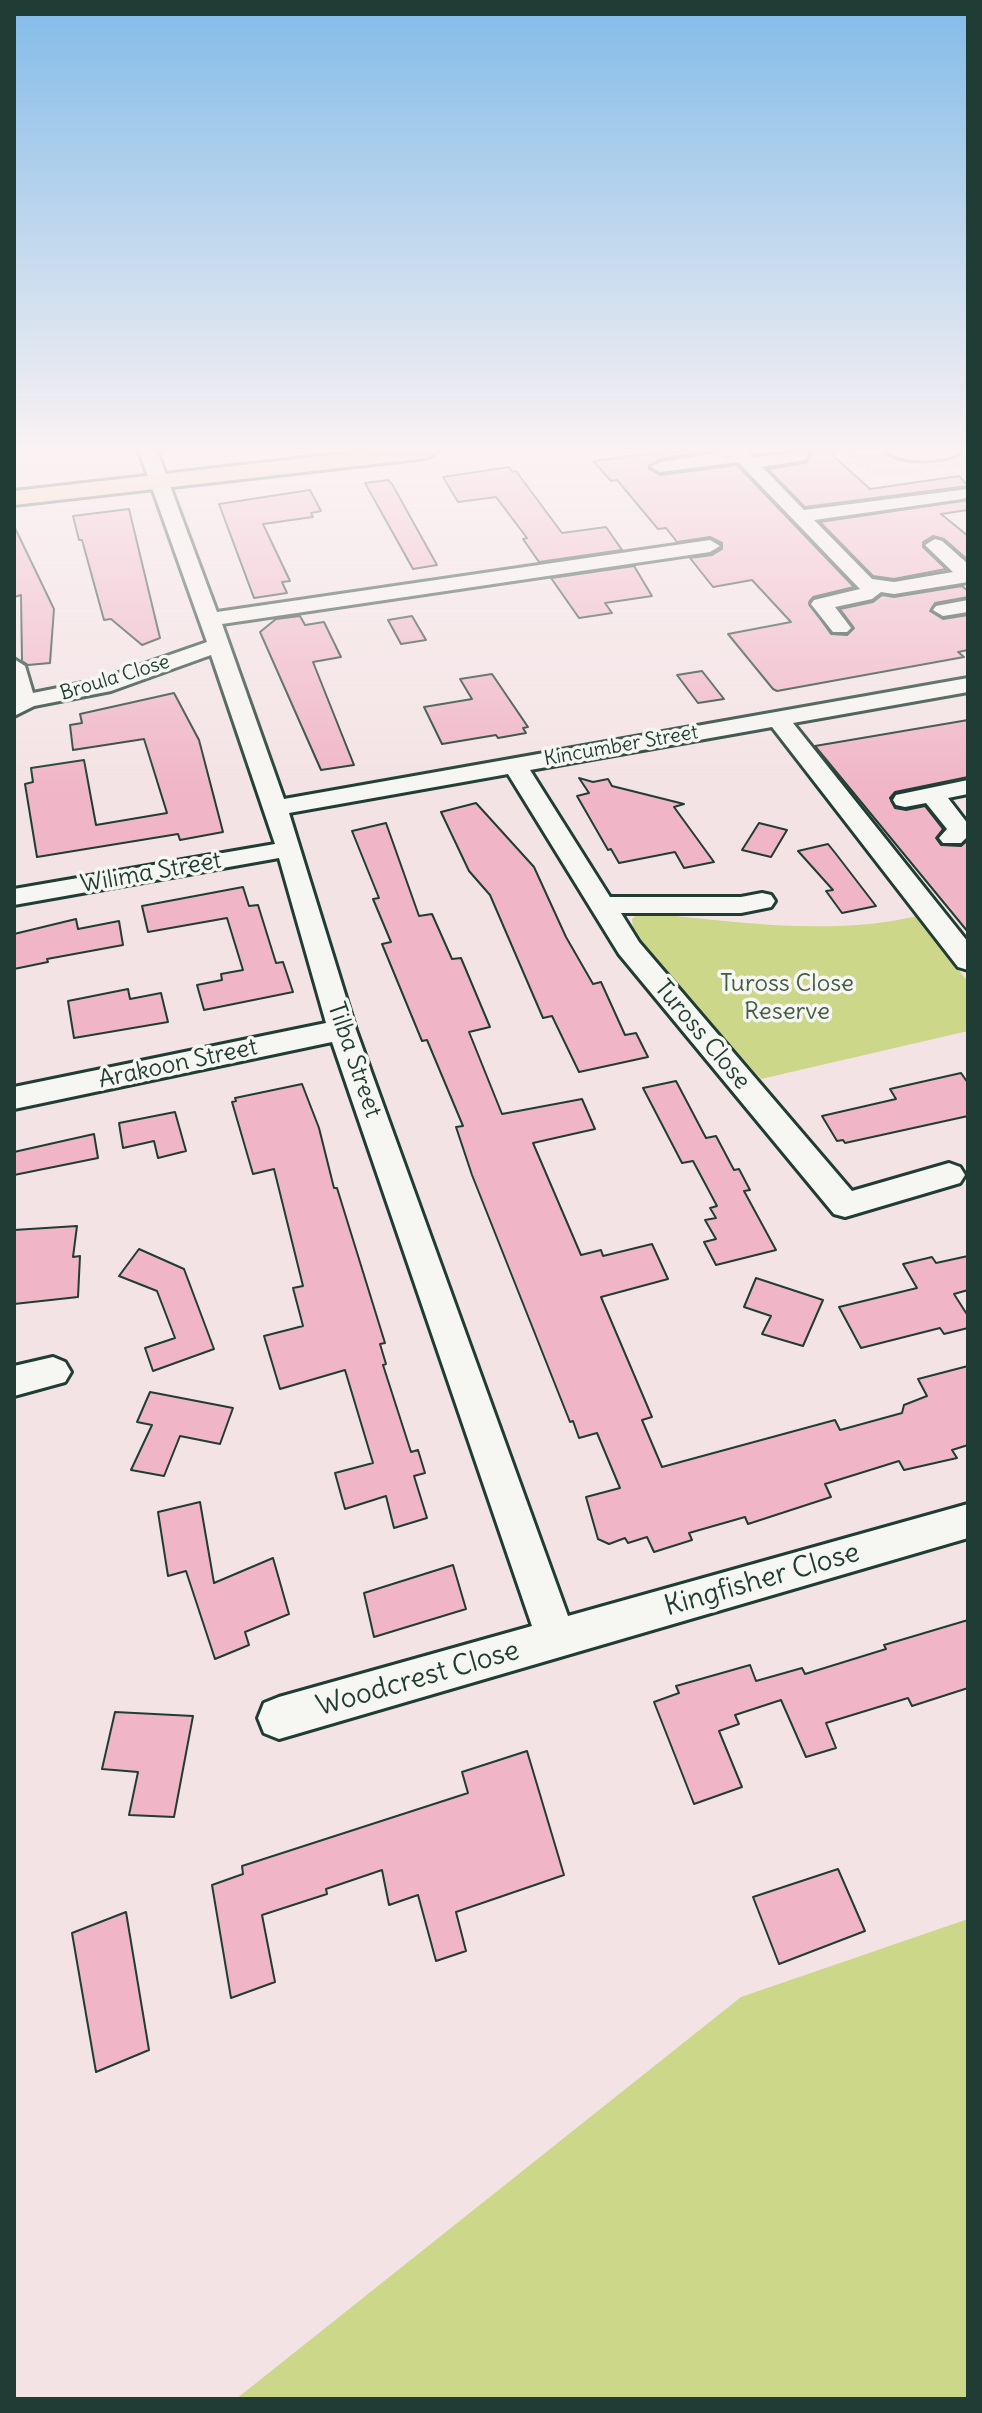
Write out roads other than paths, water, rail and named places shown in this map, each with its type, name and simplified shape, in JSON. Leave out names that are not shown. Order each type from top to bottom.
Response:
[{"type":"street","name":"Tilba Street","points":[[189,564],[289,849],[342,1030],[556,1639]]},
{"type":"street","name":"Broula Close","points":[[21,705],[103,686],[213,633],[609,564]]},
{"type":"street","points":[[844,564],[860,580],[894,588],[968,576]]},
{"type":"street","points":[[840,628],[821,604],[865,595],[876,586]]},
{"type":"street","points":[[943,610],[968,606]]},
{"type":"street","points":[[14,666],[21,705]]},
{"type":"street","name":"Kincumber Street","points":[[274,808],[968,685]]},
{"type":"street","points":[[778,719],[968,961]]},
{"type":"street","name":"Tuross Close","points":[[515,765],[629,948],[845,1205],[949,1175]]},
{"type":"street","points":[[905,800],[968,787]]},
{"type":"street","points":[[932,794],[960,830],[952,838]]},
{"type":"street","name":"Wilima Street","points":[[14,897],[289,849]]},
{"type":"street","points":[[601,905],[741,905],[762,901]]},
{"type":"street","name":"Arakoon Street","points":[[14,1098],[342,1030]]},
{"type":"street","points":[[14,1381],[53,1372]]},
{"type":"street","name":"Kingfisher Close","points":[[556,1639],[968,1521]]},
{"type":"street","name":"Woodcrest Close","points":[[279,1718],[556,1639]]},
{"type":"park label","name":"Tuross Close Reserve","points":[[787,998]]}]
